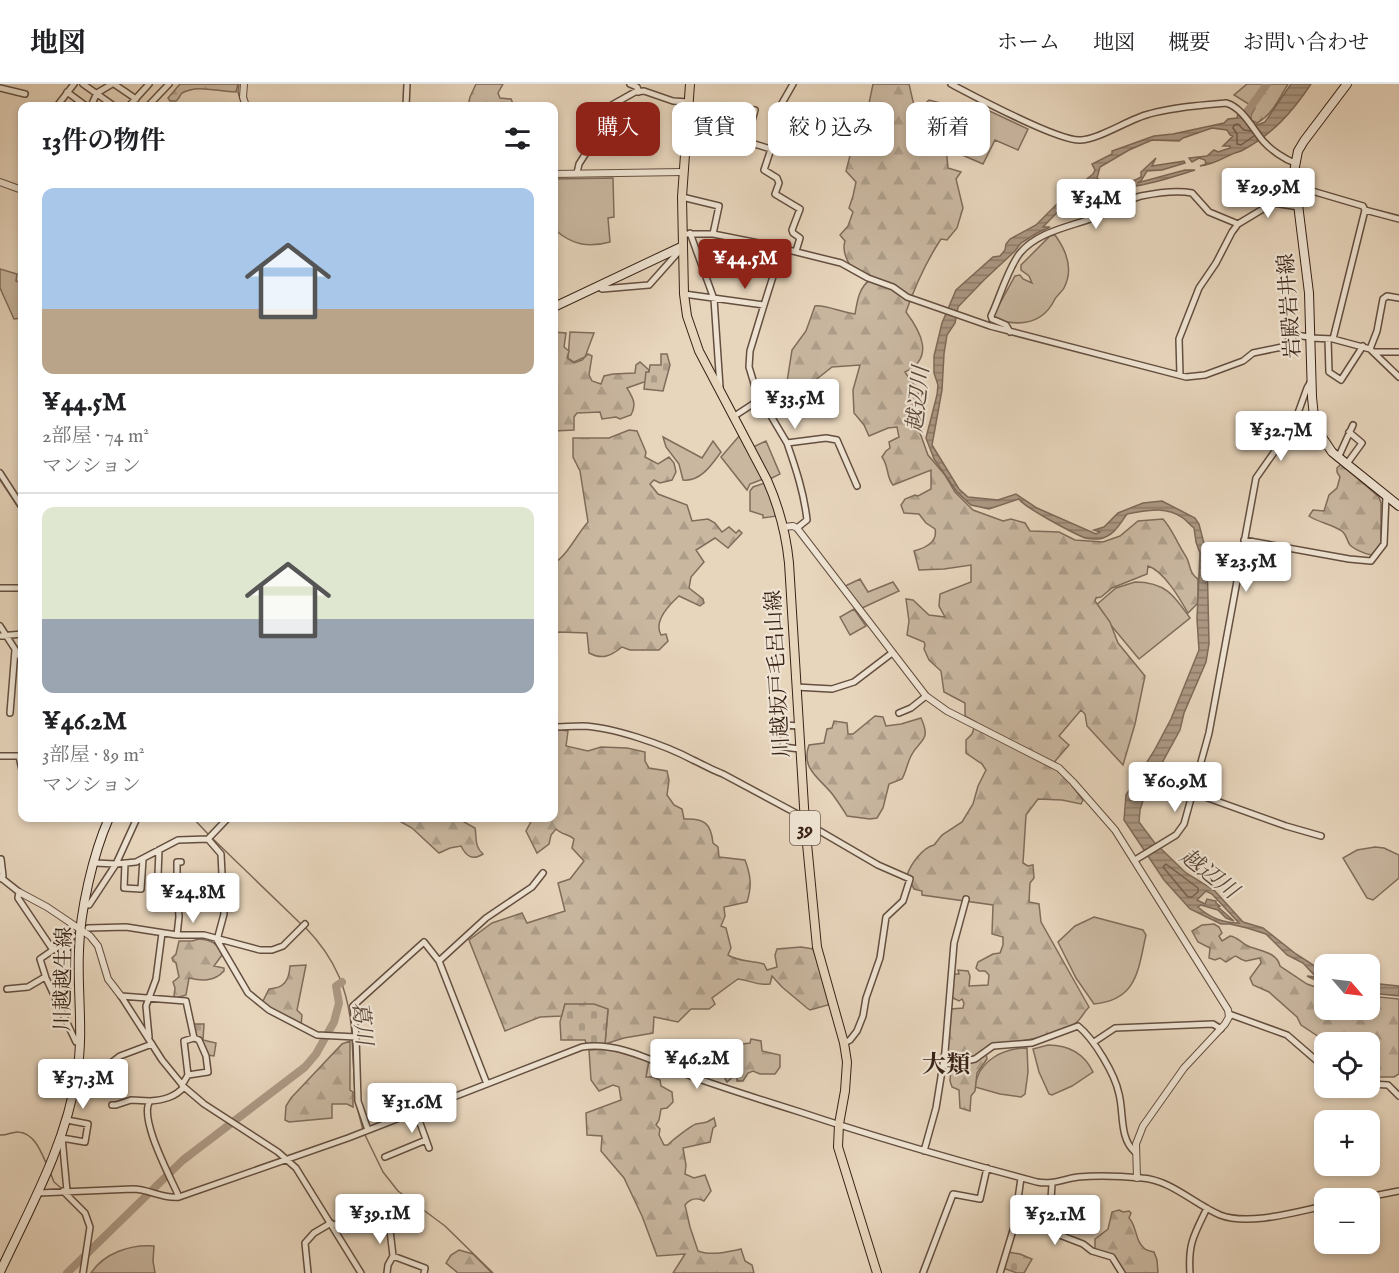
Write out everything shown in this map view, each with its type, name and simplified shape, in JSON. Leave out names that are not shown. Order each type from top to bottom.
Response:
[{"type":"main road","name":"川越坂戸毛呂山線","points":[[688,102],[690,84]]},
{"type":"main road","name":"岩殿岩井線","points":[[1347,84],[1304,141],[1295,163],[1295,186],[1309,293],[1311,381],[1316,426],[1323,440],[1338,458],[1399,506]]},
{"type":"main road","name":"川越坂戸毛呂山線","points":[[684,156],[682,197],[687,234],[683,246],[687,316],[694,339],[777,502],[784,527],[789,562],[805,820],[817,948],[844,1043],[847,1077],[839,1124],[840,1156],[877,1273]]},
{"type":"main road","points":[[558,305],[683,246]]},
{"type":"main road","name":"川越越生線","points":[[0,1272],[62,1137],[67,1120],[78,1065],[80,1041],[78,961],[84,928],[85,905],[108,822]]},
{"type":"street","points":[[60,102],[74,84]]},
{"type":"street","points":[[86,84],[109,102]]},
{"type":"street","points":[[89,102],[97,93],[113,84],[135,99]]},
{"type":"street","points":[[132,102],[149,84]]},
{"type":"street","points":[[152,102],[169,84]]},
{"type":"street","points":[[244,84],[245,102]]},
{"type":"street","points":[[406,84],[406,102]]},
{"type":"street","points":[[630,84],[673,101],[688,102]]},
{"type":"street","points":[[783,102],[793,84]]},
{"type":"street","points":[[951,84],[1075,140],[1092,138],[1150,113],[1232,104],[1263,141],[1295,163]]},
{"type":"street","points":[[0,88],[25,94]]},
{"type":"street","points":[[577,173],[603,110],[638,88]]},
{"type":"street","points":[[67,92],[80,102]]},
{"type":"street","points":[[769,156],[764,170],[777,178],[776,194],[800,209],[792,230],[800,238],[796,251]]},
{"type":"street","points":[[558,174],[683,172]]},
{"type":"street","points":[[0,182],[18,189]]},
{"type":"street","points":[[1295,186],[1399,219]]},
{"type":"street","points":[[1010,332],[1006,325],[992,320],[991,316],[1020,253],[1051,232],[1090,220],[1139,196],[1175,192],[1192,193],[1209,212],[1238,224]]},
{"type":"street","points":[[682,197],[719,206],[713,234]]},
{"type":"street","points":[[1180,375],[1179,339],[1199,288],[1216,263],[1232,232],[1238,224],[1273,203],[1299,207]]},
{"type":"street","points":[[1363,346],[1341,380],[1329,372],[1330,339],[1365,210]]},
{"type":"street","points":[[720,392],[714,299],[687,234],[713,234],[841,263],[868,278],[893,287],[907,297],[938,309],[1010,332],[1192,378],[1243,361],[1253,353],[1282,346],[1294,336],[1330,339],[1373,350],[1399,352]]},
{"type":"street","points":[[597,286],[602,289],[649,285],[683,246]]},
{"type":"street","points":[[782,248],[749,358],[749,367],[759,400],[787,443],[800,478],[807,520],[797,528]]},
{"type":"street","points":[[684,294],[764,305]]},
{"type":"street","points":[[1373,350],[1383,298],[1388,296],[1399,298]]},
{"type":"street","points":[[1373,350],[1399,377]]},
{"type":"street","points":[[1138,858],[1180,830],[1194,793],[1209,733],[1256,478],[1294,424],[1311,381]]},
{"type":"street","points":[[733,417],[759,400]]},
{"type":"street","points":[[1338,458],[1353,425]]},
{"type":"street","points":[[1346,465],[1362,443],[1349,432]]},
{"type":"street","points":[[787,443],[826,438],[837,440],[857,486]]},
{"type":"street","points":[[0,473],[18,501]]},
{"type":"street","points":[[1244,540],[1371,561],[1384,544],[1386,496]]},
{"type":"street","points":[[784,527],[797,528],[926,696],[947,711],[1059,768],[1098,808],[1138,858],[1229,1014],[1287,1035],[1314,1058]]},
{"type":"street","points":[[0,588],[18,588]]},
{"type":"street","points":[[0,626],[3,636],[18,654]]},
{"type":"street","points":[[3,636],[18,634]]},
{"type":"street","points":[[10,713],[15,650]]},
{"type":"street","points":[[796,687],[832,689],[854,682],[892,653]]},
{"type":"street","points":[[900,713],[911,708],[926,696]]},
{"type":"street","points":[[799,726],[786,725],[783,747],[800,749]]},
{"type":"street","points":[[558,727],[583,726],[621,733],[723,774],[805,820],[878,865],[910,879],[903,901],[886,917],[880,958],[866,998],[863,1016],[850,1040],[844,1043]]},
{"type":"street","points":[[0,756],[18,756]]},
{"type":"street","points":[[1194,793],[1321,836]]},
{"type":"street","points":[[85,905],[89,905],[116,864],[134,822]]},
{"type":"street","points":[[95,863],[125,863],[143,859],[178,840],[208,839],[224,822]]},
{"type":"street","points":[[208,839],[221,854],[224,914],[217,940],[237,976],[253,998],[269,1010],[311,1033],[354,1037]]},
{"type":"street","points":[[157,900],[159,850]]},
{"type":"street","points":[[1,859],[1,878],[19,892],[84,928],[94,940],[108,979],[183,1086],[196,1098],[287,1159],[299,1172],[361,1273]]},
{"type":"street","points":[[125,863],[124,888],[141,889],[143,859]]},
{"type":"street","points":[[177,935],[179,917],[177,862],[181,862]]},
{"type":"street","points":[[439,961],[486,918],[532,887],[543,873]]},
{"type":"street","points":[[158,883],[177,883]]},
{"type":"street","points":[[19,892],[18,898],[53,950]]},
{"type":"street","points":[[924,1151],[936,1108],[943,1061],[954,943],[966,899]]},
{"type":"street","points":[[84,928],[126,927],[177,935],[204,935],[260,950],[272,950],[283,946],[305,924]]},
{"type":"street","points":[[151,1041],[145,1015],[156,979],[162,933]]},
{"type":"street","points":[[73,936],[40,959],[45,977],[76,1042],[80,1041]]},
{"type":"street","points":[[368,1130],[358,1101],[353,1006],[423,942],[439,961],[487,1084]]},
{"type":"street","points":[[7,989],[28,987],[45,977]]},
{"type":"street","points":[[121,996],[186,1000],[194,1038]]},
{"type":"street","points":[[1137,1178],[1135,1152],[1139,1134],[1184,1068],[1227,1022],[1229,1014]]},
{"type":"street","points":[[1094,1042],[1114,1028],[1213,1024],[1221,1029]]},
{"type":"street","points":[[943,1061],[957,1063],[975,1059],[993,1046],[1032,1043],[1078,1026],[1094,1042],[1119,1091],[1123,1127],[1130,1148],[1135,1152]]},
{"type":"street","points":[[112,1105],[131,1100],[150,1101],[178,1094],[188,1075],[184,1041],[194,1038],[199,1040],[206,1056],[208,1072],[188,1075]]},
{"type":"street","points":[[78,1065],[84,1066],[94,1076],[120,1056],[151,1041]]},
{"type":"street","points":[[37,1192],[133,1189],[169,1198],[179,1197],[368,1130],[582,1047],[605,1047],[924,1151],[1021,1178],[1052,1184],[1077,1177],[1137,1178],[1160,1182],[1224,1216],[1242,1220],[1314,1208]]},
{"type":"street","points":[[1380,1085],[1388,1085],[1399,1096]]},
{"type":"street","points":[[150,1101],[146,1110],[151,1132],[179,1197]]},
{"type":"street","points":[[416,1112],[429,1148]]},
{"type":"street","points":[[67,1120],[88,1124],[85,1142],[62,1137],[65,1191],[88,1219],[90,1227],[83,1273]]},
{"type":"street","points":[[385,1157],[426,1140]]},
{"type":"street","points":[[923,1273],[953,1194],[980,1199],[987,1168]]},
{"type":"street","points":[[1000,1273],[1014,1227],[1021,1178]]},
{"type":"street","points":[[1052,1184],[1050,1215],[1057,1234],[1083,1244],[1092,1251],[1112,1257],[1122,1273]]},
{"type":"street","points":[[1380,1195],[1399,1191]]},
{"type":"street","points":[[1190,1273],[1191,1241],[1207,1208]]},
{"type":"street","points":[[308,1273],[305,1243],[314,1233],[331,1224],[368,1220],[389,1222],[393,1256],[387,1273]]},
{"type":"street","points":[[393,1256],[425,1268],[424,1273]]},
{"type":"green space","points":[[180,84],[238,84],[236,92],[195,89],[182,93],[176,101],[170,101],[168,98]]},
{"type":"green space","points":[[476,84],[503,84],[498,93],[500,98],[511,99],[512,102],[469,102]]},
{"type":"green space","points":[[873,84],[909,84],[913,102],[906,102],[906,156],[947,156],[948,168],[961,172],[956,179],[963,208],[957,228],[947,240],[941,239],[921,274],[906,312],[922,344],[920,360],[905,372],[912,383],[919,388],[914,429],[920,433],[928,455],[945,475],[955,492],[973,510],[1003,521],[1011,519],[1025,523],[1030,531],[1059,532],[1075,540],[1103,542],[1120,536],[1138,521],[1163,519],[1198,579],[1198,603],[1188,613],[1166,579],[1148,566],[1147,574],[1112,588],[1101,597],[1096,598],[1095,601],[1110,622],[1118,643],[1145,676],[1135,724],[1123,765],[1087,726],[1085,714],[1081,710],[1059,736],[1069,745],[1050,767],[1061,771],[1083,800],[1081,804],[1038,799],[1026,815],[1023,863],[1028,866],[1033,865],[1034,878],[1030,883],[1029,902],[1039,904],[1041,922],[1089,1007],[1077,1022],[1062,1031],[1004,1045],[986,1054],[987,1059],[977,1073],[970,1111],[960,1108],[959,1090],[952,1087],[951,1068],[946,1066],[951,1009],[963,1008],[964,1003],[962,999],[959,1001],[951,997],[954,974],[959,974],[958,970],[968,971],[969,986],[988,985],[989,975],[976,968],[978,962],[1000,953],[1003,937],[992,934],[993,905],[922,895],[922,891],[914,889],[911,883],[913,878],[907,875],[921,853],[962,822],[973,804],[986,770],[982,764],[966,753],[966,740],[972,734],[976,722],[965,716],[965,703],[944,692],[941,671],[929,660],[924,649],[924,642],[907,635],[909,621],[906,599],[913,600],[929,615],[945,617],[939,606],[940,594],[971,582],[971,565],[919,570],[914,551],[933,541],[935,529],[919,514],[904,513],[901,505],[905,499],[918,496],[931,489],[931,470],[893,485],[882,457],[890,448],[889,442],[899,437],[897,427],[888,428],[869,436],[864,425],[854,413],[853,390],[860,365],[832,367],[803,390],[786,388],[792,350],[806,331],[815,306],[855,314],[861,291],[870,280],[871,276],[856,274],[851,267],[846,259],[845,241],[840,235],[848,226],[853,212],[849,208],[856,182],[846,171],[850,156],[894,156],[894,102],[869,102]]},
{"type":"green space","points":[[1247,84],[1288,84],[1271,111],[1257,123],[1251,120],[1255,108],[1234,95]]},
{"type":"green space","points":[[990,111],[1028,129],[1018,150],[995,140],[990,150]]},
{"type":"green space","points":[[965,156],[987,156],[983,164]]},
{"type":"green space","points":[[613,178],[614,217],[608,218],[610,242],[594,245],[581,244],[567,239],[558,232],[558,179]]},
{"type":"green space","points":[[1055,235],[1067,260],[1068,274],[1063,289],[1044,314],[1038,318],[1022,323],[995,319],[993,316],[1015,276],[1020,275],[1032,283],[1029,276],[1021,270],[1021,265],[1050,236]]},
{"type":"green space","points":[[0,269],[17,274],[18,318],[14,319],[0,288]]},
{"type":"green space","points":[[558,332],[566,333],[564,347],[569,351],[567,358],[574,363],[582,360],[588,354],[592,356],[589,375],[592,381],[601,384],[604,376],[635,373],[636,365],[640,362],[649,370],[647,381],[627,388],[634,401],[631,415],[620,419],[616,417],[602,419],[600,412],[577,413],[574,417],[574,430],[558,431]]},
{"type":"green space","points":[[570,332],[594,333],[585,357],[574,362],[568,358]]},
{"type":"green space","points":[[661,354],[667,354],[670,365],[663,391],[644,389],[646,372],[649,372],[650,365],[661,365]]},
{"type":"green space","points":[[629,430],[637,431],[646,452],[645,457],[658,464],[669,457],[674,463],[676,472],[672,480],[660,483],[654,480],[650,484],[658,494],[687,505],[692,521],[708,519],[715,523],[722,532],[729,527],[736,533],[739,530],[742,533],[728,548],[715,538],[696,550],[704,562],[691,577],[689,588],[703,599],[704,603],[700,606],[679,596],[671,604],[659,624],[661,635],[666,634],[668,641],[659,650],[630,650],[622,647],[602,657],[589,653],[587,633],[558,632],[558,561],[588,522],[580,471],[573,457],[573,438],[609,438]]},
{"type":"green space","points":[[740,435],[763,479],[750,484],[747,490],[721,457]]},
{"type":"green space","points":[[663,437],[702,458],[713,441],[721,452],[701,475],[683,480],[679,464],[666,447]]},
{"type":"green space","points":[[766,441],[780,474],[770,479],[753,447]]},
{"type":"green space","points":[[1341,464],[1379,497],[1381,503],[1381,546],[1371,555],[1352,547],[1339,529],[1309,516],[1313,510],[1324,511],[1329,495],[1337,488],[1340,477],[1337,468]]},
{"type":"green space","points":[[765,483],[777,516],[763,518],[763,515],[750,511],[750,491],[753,487]]},
{"type":"green space","points":[[860,579],[868,592],[893,582],[899,591],[862,608],[845,586]]},
{"type":"green space","points":[[1135,582],[1154,584],[1168,591],[1190,618],[1139,659],[1095,606],[1116,588]]},
{"type":"green space","points":[[854,609],[866,626],[850,635],[840,617]]},
{"type":"green space","points":[[875,716],[883,717],[886,726],[921,718],[925,736],[914,750],[902,779],[889,784],[883,808],[877,818],[847,816],[833,795],[809,767],[807,753],[809,745],[824,743],[827,729],[832,728],[834,721],[847,723],[848,734],[853,734]]},
{"type":"green space","points":[[558,730],[568,731],[566,746],[588,751],[601,747],[627,748],[645,752],[645,761],[649,768],[667,771],[669,780],[667,795],[674,805],[682,809],[684,819],[701,821],[708,826],[713,843],[718,847],[719,857],[745,860],[750,876],[747,902],[724,907],[725,916],[721,926],[726,928],[731,948],[728,955],[736,959],[764,964],[767,970],[777,967],[775,955],[777,949],[801,947],[813,949],[822,974],[828,1005],[810,1010],[772,976],[770,984],[738,979],[712,998],[715,1004],[709,1009],[691,1009],[678,1022],[654,1017],[653,1033],[605,1044],[608,1010],[565,1004],[562,1016],[540,1017],[505,1031],[469,940],[492,923],[522,913],[527,923],[565,911],[558,883],[570,879],[584,861],[572,848],[574,839],[570,836],[556,829],[551,835],[549,844],[537,853],[526,831],[531,822],[558,822]]},
{"type":"green space","points":[[401,822],[464,822],[475,828],[477,845],[483,854],[476,857],[470,856],[461,846],[439,853],[412,828]]},
{"type":"green space","points":[[1384,848],[1399,855],[1399,878],[1373,900],[1367,898],[1343,858],[1357,850]]},
{"type":"green space","points":[[1094,917],[1143,930],[1146,935],[1138,971],[1128,989],[1109,1001],[1094,1004],[1076,978],[1058,942],[1075,926]]},
{"type":"green space","points":[[1214,924],[1219,927],[1222,933],[1219,936],[1222,941],[1230,936],[1267,953],[1278,961],[1280,966],[1314,986],[1314,1020],[1380,1020],[1380,997],[1399,999],[1399,1074],[1394,1077],[1380,1077],[1380,1032],[1314,1034],[1301,1025],[1297,1017],[1269,992],[1253,985],[1250,978],[1261,963],[1260,958],[1246,961],[1235,956],[1226,962],[1220,958],[1215,960],[1209,958],[1210,948],[1198,942],[1192,931],[1202,925]]},
{"type":"green space","points":[[199,939],[216,945],[222,955],[214,966],[224,968],[224,971],[207,980],[189,978],[186,995],[176,998],[173,982],[179,977],[176,963],[172,958],[176,954],[179,941]]},
{"type":"green space","points":[[306,965],[297,1010],[302,1015],[301,1026],[262,1003],[269,989],[285,983],[290,966]]},
{"type":"green space","points":[[565,1004],[594,1004],[608,1009],[605,1044],[586,1043],[585,1040],[561,1040],[560,1022]]},
{"type":"green space","points":[[192,1024],[204,1024],[203,1040],[216,1043],[214,1056],[207,1055],[196,1037]]},
{"type":"green space","points":[[751,1039],[761,1041],[762,1051],[780,1055],[780,1067],[775,1074],[760,1074],[753,1071],[748,1073],[743,1081],[737,1081],[735,1075],[727,1082],[721,1072],[729,1065],[731,1068],[737,1064],[736,1057],[731,1055],[733,1049],[739,1050],[743,1044],[750,1043]]},
{"type":"green space","points":[[350,1041],[350,1090],[353,1092],[353,1107],[347,1104],[332,1104],[332,1118],[289,1122],[285,1120],[286,1106],[291,1098],[342,1044]]},
{"type":"green space","points":[[724,1041],[742,1045],[740,1051],[731,1051],[725,1065],[721,1063]]},
{"type":"green space","points":[[1048,1045],[1075,1051],[1093,1072],[1072,1086],[1052,1095],[1049,1094],[1039,1072],[1033,1049]]},
{"type":"green space","points":[[1027,1048],[1028,1072],[1025,1094],[1021,1097],[975,1087],[977,1078],[986,1063],[1009,1050]]},
{"type":"green space","points":[[608,1049],[649,1061],[646,1077],[660,1080],[661,1086],[672,1092],[673,1102],[667,1108],[661,1109],[656,1125],[660,1129],[659,1135],[664,1145],[668,1145],[694,1125],[714,1118],[716,1126],[713,1128],[710,1142],[683,1148],[685,1174],[694,1178],[705,1175],[711,1191],[704,1201],[694,1199],[685,1205],[690,1227],[698,1251],[713,1253],[741,1249],[745,1261],[752,1265],[754,1273],[673,1273],[685,1254],[657,1256],[624,1178],[601,1151],[602,1136],[587,1135],[586,1113],[621,1100],[619,1087],[613,1085],[599,1091],[591,1080],[589,1050]]},
{"type":"green space","points":[[1119,1210],[1131,1213],[1129,1218],[1139,1242],[1146,1250],[1154,1252],[1158,1273],[1125,1273],[1115,1258],[1095,1250],[1095,1239],[1108,1229],[1112,1212]]},
{"type":"green space","points":[[154,1246],[155,1273],[91,1273],[103,1260],[119,1251],[127,1248]]},
{"type":"green space","points":[[459,1250],[473,1254],[492,1273],[458,1273],[446,1263],[451,1255]]},
{"type":"green space","points":[[1008,1252],[1032,1259],[1024,1273],[1003,1268]]},
{"type":"water","points":[[1291,84],[1311,84],[1289,113],[1264,137],[1243,150],[1212,163],[1200,166],[1206,164],[1205,160],[1199,158],[1192,162],[1189,158],[1207,156],[1214,150],[1218,152],[1230,148],[1230,146],[1223,146],[1233,136],[1227,130],[1212,128],[1179,141],[1152,140],[1129,150],[1100,167],[1097,178],[1113,184],[1131,182],[1141,177],[1141,172],[1156,158],[1152,166],[1184,161],[1185,163],[1162,170],[1147,171],[1137,183],[1185,170],[1195,170],[1129,187],[1104,186],[1096,181],[1085,184],[1043,227],[1050,227],[1021,243],[958,307],[955,323],[947,335],[942,390],[932,445],[959,489],[968,497],[998,500],[1016,494],[1037,508],[1096,534],[1100,532],[1094,530],[1104,527],[1118,513],[1143,503],[1162,501],[1195,518],[1199,524],[1207,555],[1209,644],[1206,662],[1184,713],[1180,730],[1145,794],[1139,822],[1154,842],[1186,873],[1214,890],[1243,922],[1263,928],[1314,966],[1314,975],[1303,963],[1287,955],[1266,934],[1230,924],[1221,924],[1190,909],[1164,880],[1124,820],[1126,795],[1171,719],[1199,650],[1197,619],[1200,553],[1194,528],[1183,518],[1169,511],[1148,511],[1127,514],[1116,530],[1109,535],[1099,539],[1088,539],[1050,520],[1019,499],[989,509],[971,505],[957,492],[934,459],[926,438],[937,395],[934,356],[942,323],[956,290],[993,257],[1000,256],[1010,239],[1036,225],[1064,197],[1093,174],[1095,170],[1092,164],[1112,154],[1112,151],[1154,136],[1224,123],[1228,119],[1237,118],[1238,113],[1247,125],[1265,122]],"holes":[[[1206,891],[1212,894],[1239,923],[1217,919],[1198,907],[1201,905],[1218,910],[1226,918],[1234,921],[1218,907],[1220,906],[1216,901],[1207,899],[1205,904],[1197,900]]]},
{"type":"water","points":[[1380,984],[1399,986],[1399,996],[1380,994]]},
{"type":"waterway","points":[[239,84],[238,92],[241,102]]},
{"type":"waterway","points":[[1245,124],[1247,112],[1267,84]]},
{"type":"waterway","name":"葛川","points":[[0,480],[18,507]]},
{"type":"waterway","name":"葛川","points":[[197,822],[208,834]]},
{"type":"waterway","name":"葛川","points":[[212,838],[301,924]]},
{"type":"waterway","name":"葛川","points":[[305,927],[325,951],[339,976],[348,1004],[352,1035]]},
{"type":"waterway","points":[[67,1273],[183,1160],[305,1067],[316,1054],[334,1022],[339,1003],[336,986],[342,982]]},
{"type":"waterway","name":"葛川","points":[[352,1040],[355,1092]]},
{"type":"waterway","name":"葛川","points":[[356,1103],[363,1130]]},
{"type":"waterway","points":[[0,1135],[25,1133],[37,1144],[47,1165]]},
{"type":"waterway","name":"葛川","points":[[365,1135],[383,1172],[398,1191],[445,1226],[493,1273]]},
{"type":"waterway","points":[[50,1172],[54,1182],[61,1188]]},
{"type":"district","name":"大類","points":[[946,1064]]},
{"type":"water label","name":"越辺川","points":[[917,399]]},
{"type":"water label","name":"越辺川","points":[[1210,873]]}]
